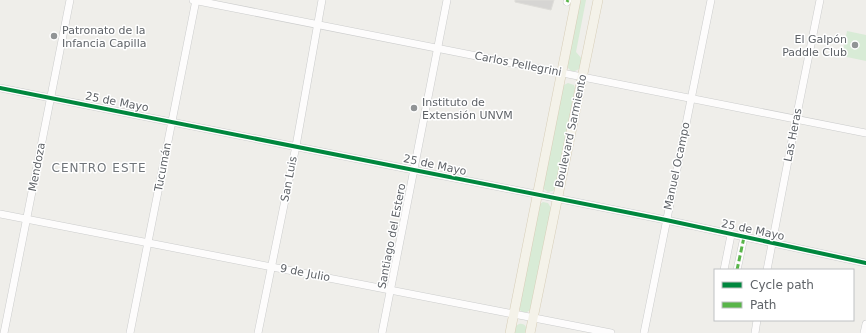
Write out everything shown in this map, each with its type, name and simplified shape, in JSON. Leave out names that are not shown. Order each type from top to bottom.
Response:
[{"type":"main road","name":"Boulevard Sarmiento","points":[[530,333],[598,0]]},
{"type":"main road","name":"Boulevard Sarmiento","points":[[510,333],[562,72],[570,1]]},
{"type":"street","name":"Mendoza","points":[[4,333],[70,0]]},
{"type":"street","name":"Carlos Pellegrini","points":[[195,0],[866,132]]},
{"type":"street","name":"Tucumán","points":[[130,333],[195,0]]},
{"type":"street","name":"San Luis","points":[[258,333],[296,146],[322,0]]},
{"type":"street","name":"Santiago del Estero","points":[[382,333],[447,0]]},
{"type":"street","name":"Manuel Ocampo","points":[[644,333],[711,0]]},
{"type":"street","name":"Las Heras","points":[[767,269],[820,0]]},
{"type":"street","name":"25 de Mayo","points":[[0,88],[666,220],[866,263]]},
{"type":"street","name":"9 de Julio","points":[[0,214],[611,333]]},
{"type":"street","points":[[724,269],[731,234]]},
{"type":"street","points":[[737,269],[744,237]]},
{"type":"street","points":[[755,333],[757,321]]},
{"type":"street","points":[[864,333],[866,324]]},
{"type":"green space","points":[[580,0],[586,0],[576,52],[582,59],[579,69],[573,72],[567,66]]},
{"type":"green space","name":"El Galpón Paddle Club","points":[[847,31],[866,35],[866,61],[842,56]]},
{"type":"green space","points":[[568,83],[574,85],[575,88],[556,188],[553,191],[548,192],[543,187],[562,88]]},
{"type":"green space","points":[[543,202],[548,203],[551,208],[531,309],[524,312],[520,311],[519,309],[540,204]]},
{"type":"green space","points":[[523,324],[525,326],[527,333],[513,333],[516,326]]},
{"type":"building","points":[[515,0],[554,0],[551,10],[515,2]]},
{"type":"marked path","points":[[737,269],[744,237]]},
{"type":"cycle path","points":[[0,88],[666,220],[866,263]]},
{"type":"place","name":"Patronato de la Infancia Capilla","points":[[54,36]]},
{"type":"place","name":"El Galpón Paddle Club","points":[[855,45]]},
{"type":"place","name":"Instituto de Extensión UNVM","points":[[414,108]]},
{"type":"district","name":"CENTRO ESTE","points":[[99,168]]}]
